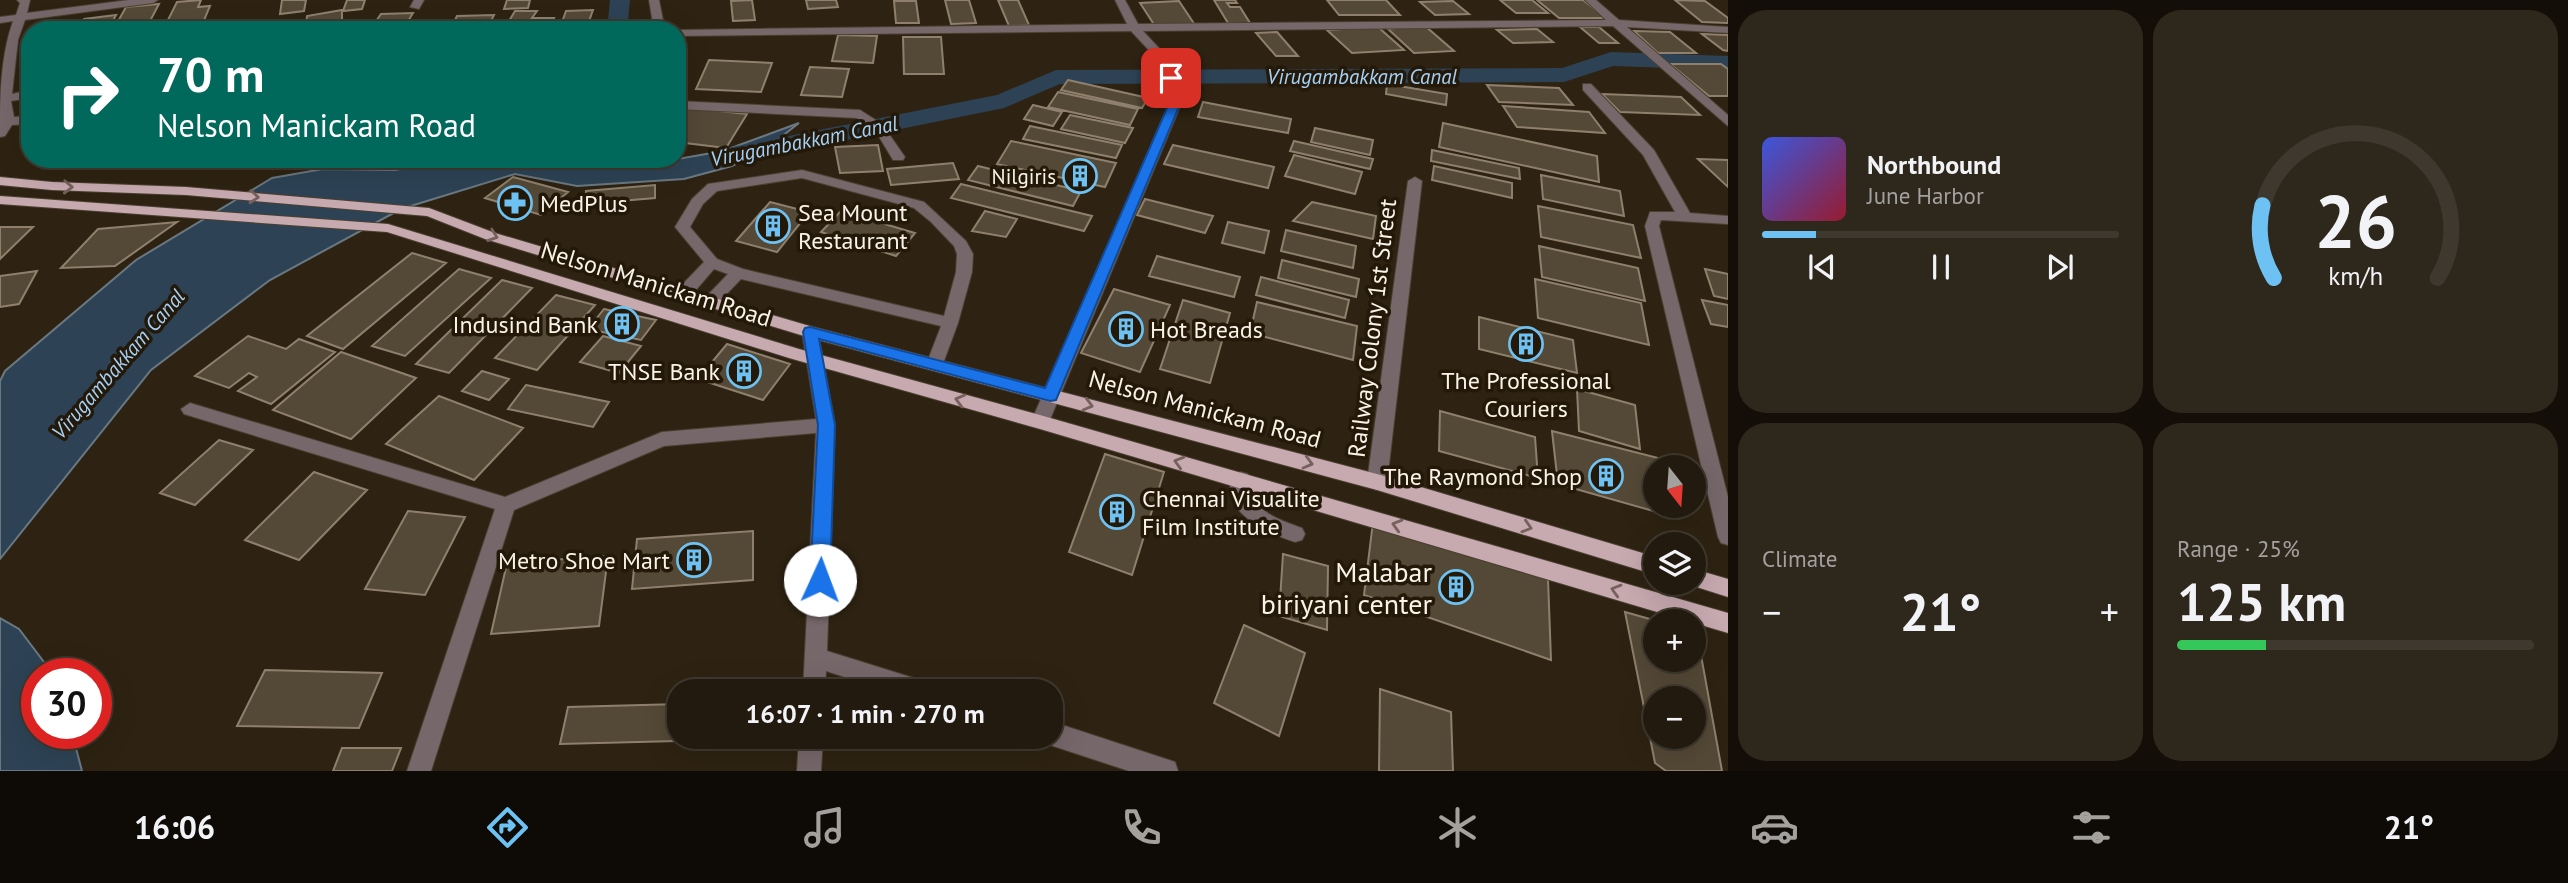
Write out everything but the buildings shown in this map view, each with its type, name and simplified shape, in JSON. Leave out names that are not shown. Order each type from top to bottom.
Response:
[{"type":"main road","name":"Nelson Manickam Road","points":[[0,181],[52,186],[186,191],[429,212],[490,236],[810,332],[1377,482],[1643,562]]},
{"type":"main road","name":"Nelson Manickam Road","points":[[0,200],[388,228],[815,360],[1040,422],[1728,623]]},
{"type":"main road","points":[[1706,582],[1728,588]]},
{"type":"street","points":[[0,133],[8,121],[3,99],[6,41],[22,17],[26,2],[22,0]]},
{"type":"street","points":[[0,20],[153,0]]},
{"type":"street","points":[[654,0],[658,21]]},
{"type":"street","points":[[1040,422],[1178,97],[1164,60],[1136,30],[1120,0]]},
{"type":"street","points":[[1590,0],[1728,122]]},
{"type":"street","points":[[686,33],[1616,23],[1728,30]]},
{"type":"street","points":[[1587,87],[1649,153],[1685,217]]},
{"type":"street","points":[[3,99],[21,96]]},
{"type":"street","points":[[686,105],[841,111],[868,117],[898,157]]},
{"type":"street","points":[[1714,109],[1728,110]]},
{"type":"street","points":[[8,121],[21,120]]},
{"type":"street","points":[[935,365],[950,323],[964,272],[965,254],[961,244],[919,205],[802,174],[713,187],[697,202],[682,227],[712,262],[737,273],[950,323]]},
{"type":"street","name":"Railway Colony 1st Street","points":[[1377,482],[1415,181]]},
{"type":"street","points":[[1728,219],[1655,215],[1652,226],[1728,537]]},
{"type":"street","points":[[683,294],[712,262]]},
{"type":"street","points":[[709,302],[737,273]]},
{"type":"street","points":[[810,332],[826,425],[815,679]]},
{"type":"street","points":[[190,409],[506,505],[662,439],[826,425]]},
{"type":"street","points":[[1241,480],[1240,493],[1253,514],[1295,534]]},
{"type":"street","points":[[419,771],[506,505]]},
{"type":"street","points":[[817,658],[883,679]]},
{"type":"street","points":[[1063,737],[1166,771]]},
{"type":"street","points":[[809,771],[810,749]]},
{"type":"water","points":[[799,123],[767,148],[732,166],[684,179],[577,186],[515,174],[401,209],[270,280],[151,370],[0,559],[0,381],[5,371],[136,260],[272,178],[323,169],[686,168],[686,158],[723,151]]},
{"type":"water","points":[[0,618],[19,629],[41,658],[21,658],[21,749],[76,749],[82,771],[0,771]]},
{"type":"waterway","points":[[618,21],[620,0]]},
{"type":"waterway","name":"Virugambakkam Canal","points":[[722,157],[1004,101],[1056,77],[1564,75],[1611,59],[1728,63]]},
{"type":"place","name":"Nilgiris","points":[[1080,176]]},
{"type":"place","name":"MedPlus","points":[[515,203]]},
{"type":"place","name":"Sea Mount Restaurant","points":[[773,226]]},
{"type":"place","name":"Indusind Bank","points":[[622,324]]},
{"type":"place","name":"Hot Breads","points":[[1126,329]]},
{"type":"place","name":"The Professional Couriers","points":[[1526,344]]},
{"type":"place","name":"TNSE Bank","points":[[744,371]]},
{"type":"place","name":"The Raymond Shop","points":[[1606,476]]},
{"type":"place","name":"Chennai Visualite Film Institute","points":[[1117,512]]},
{"type":"place","name":"Metro Shoe Mart","points":[[694,560]]},
{"type":"place","name":"Malabar biriyani center","points":[[1456,587]]},
{"type":"route","points":[[820,580],[826,425],[810,332],[1050,396],[1178,97],[1171,78]]}]
